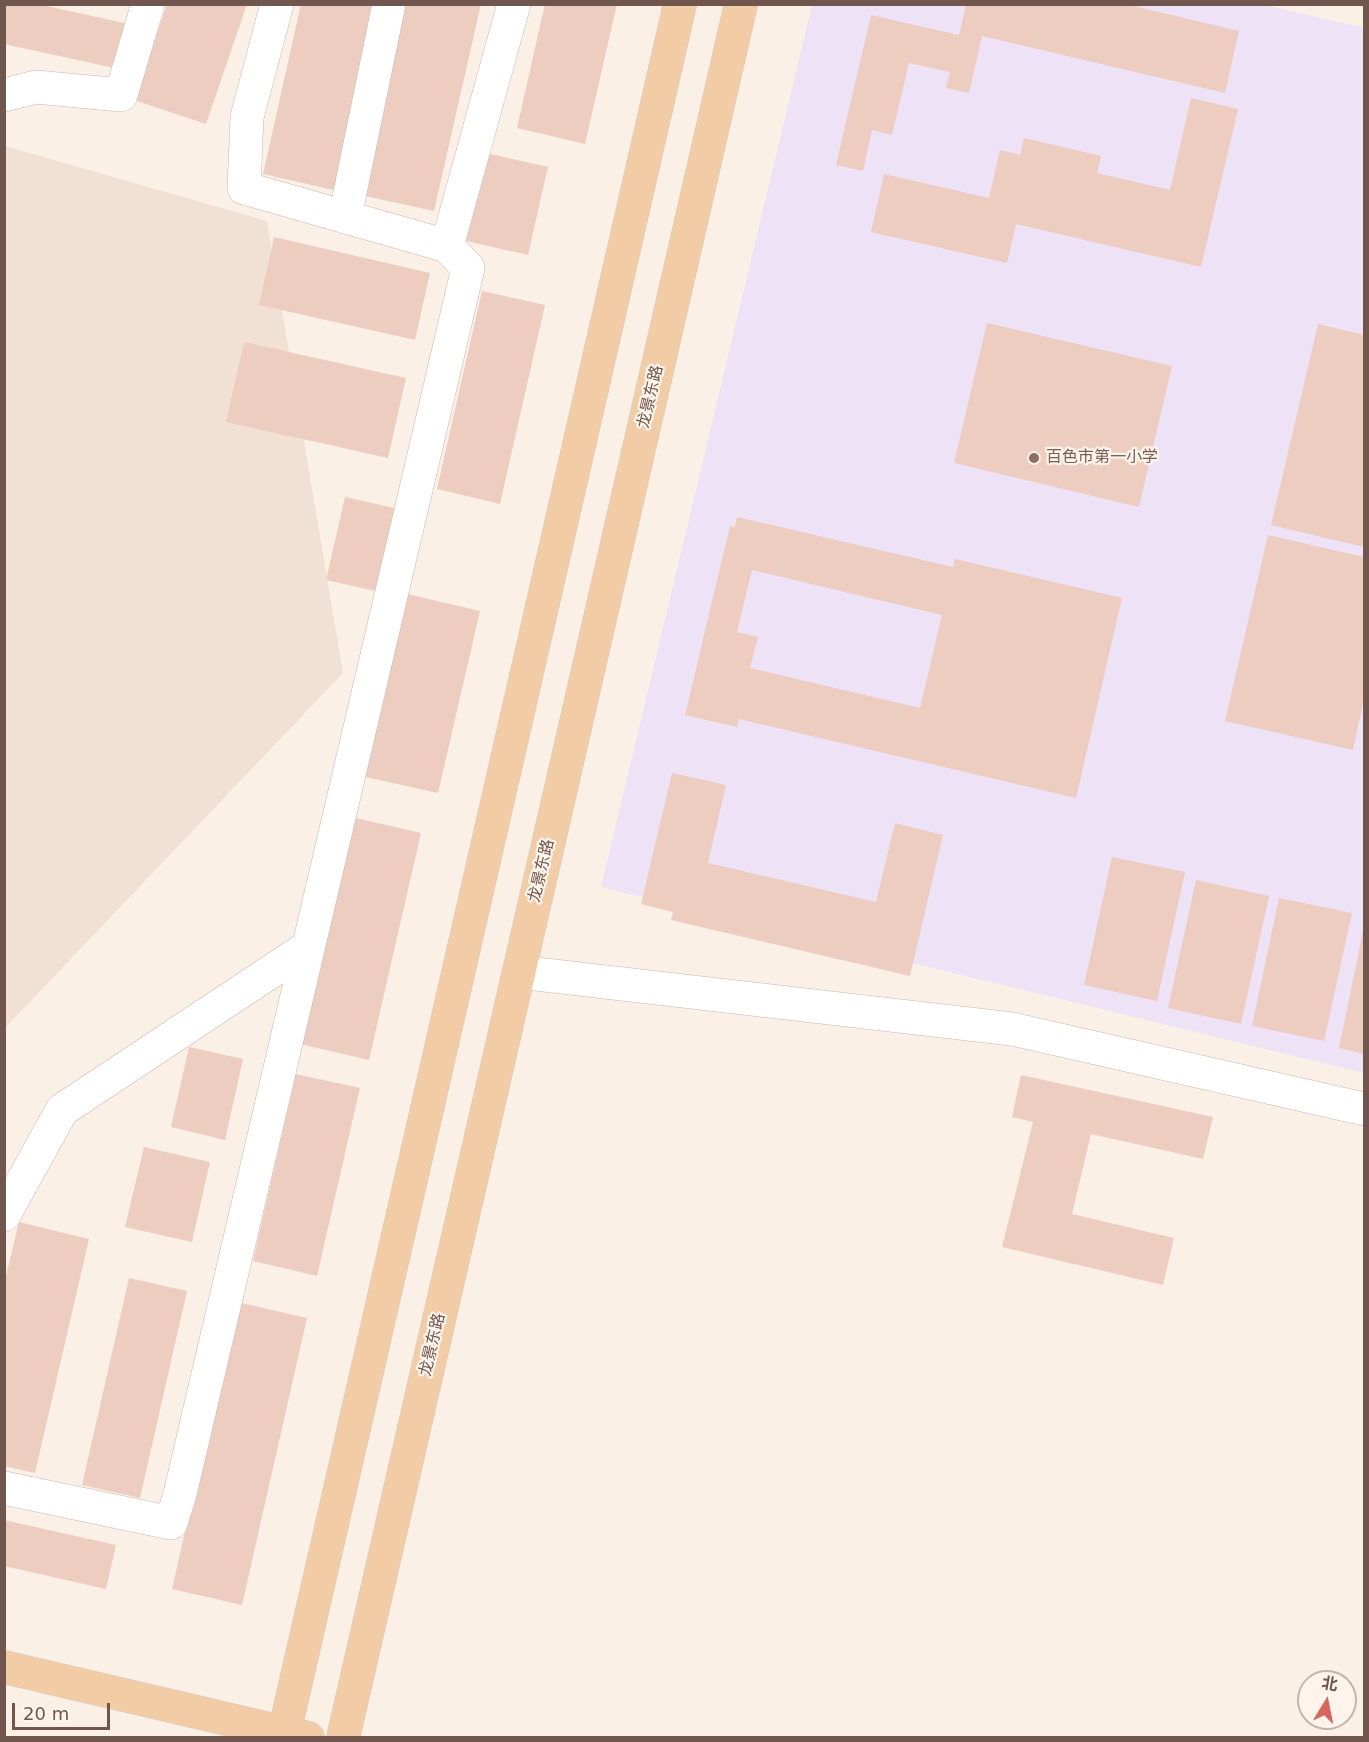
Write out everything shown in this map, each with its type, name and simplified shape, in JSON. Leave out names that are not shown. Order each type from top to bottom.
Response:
[{"type":"main road","points":[[4,1667],[292,1736],[680,4]]},
{"type":"main road","name":"龙景东路","points":[[343,1737],[741,4]]},
{"type":"street","points":[[4,1488],[171,1523],[468,268],[447,246],[244,188],[247,117],[277,4]]},
{"type":"street","points":[[345,217],[389,4]]},
{"type":"street","points":[[447,246],[514,4]]},
{"type":"street","points":[[4,95],[36,87],[121,95],[141,6]]},
{"type":"street","points":[[4,1215],[62,1110],[308,947]]},
{"type":"street","points":[[519,972],[1012,1029],[1365,1109]]},
{"type":"shaded area","name":"百色市第一小学","points":[[1261,4],[1364,28],[1364,1073],[601,887],[812,5]]},
{"type":"shaded area","points":[[5,146],[267,221],[343,673],[5,1028]]},
{"type":"building","points":[[167,4],[247,4],[206,124],[134,100]]},
{"type":"building","points":[[301,4],[380,4],[338,191],[263,174]]},
{"type":"building","points":[[399,4],[481,4],[434,211],[356,194]]},
{"type":"building","points":[[545,4],[617,4],[585,144],[517,128]]},
{"type":"building","points":[[966,4],[1125,4],[1239,31],[1225,93],[982,36],[969,93],[946,88],[950,72],[909,63],[892,135],[872,130],[863,171],[836,165],[871,15],[959,35]]},
{"type":"building","points":[[4,5],[42,5],[129,24],[119,69],[4,44]]},
{"type":"building","points":[[1191,98],[1238,109],[1201,267],[1016,224],[1007,263],[871,232],[884,174],[989,198],[1000,150],[1020,155],[1024,138],[1101,156],[1097,173],[1170,190]]},
{"type":"building","points":[[486,153],[548,167],[528,255],[466,241]]},
{"type":"building","points":[[274,237],[430,273],[415,340],[259,305]]},
{"type":"building","points":[[482,291],[545,305],[500,504],[437,489]]},
{"type":"building","points":[[987,323],[1172,366],[1139,507],[954,463]]},
{"type":"building","points":[[1318,324],[1364,335],[1364,547],[1271,525]]},
{"type":"building","points":[[244,342],[406,378],[388,458],[226,422]]},
{"type":"building","points":[[345,497],[403,510],[384,593],[326,580]]},
{"type":"building","points":[[737,517],[953,567],[955,559],[1122,598],[1076,798],[739,719],[737,727],[685,715],[730,526],[735,527]],"holes":[[[752,570],[942,615],[920,708],[750,668],[758,637],[737,632]]]},
{"type":"building","points":[[1268,535],[1364,557],[1364,698],[1353,750],[1225,721]]},
{"type":"building","points":[[403,593],[480,611],[438,793],[361,776]]},
{"type":"building","points":[[672,773],[726,785],[708,863],[876,902],[895,823],[943,835],[910,976],[671,920],[673,912],[641,904]]},
{"type":"building","points":[[347,816],[421,833],[369,1060],[296,1043]]},
{"type":"building","points":[[1112,857],[1185,872],[1157,1001],[1084,985]]},
{"type":"building","points":[[1196,880],[1269,896],[1241,1024],[1168,1008]]},
{"type":"building","points":[[1279,898],[1352,913],[1324,1041],[1252,1026]]},
{"type":"building","points":[[1364,931],[1364,1054],[1339,1048]]},
{"type":"building","points":[[189,1047],[243,1059],[225,1140],[171,1127]]},
{"type":"building","points":[[296,1074],[360,1088],[317,1276],[253,1261]]},
{"type":"building","points":[[1021,1075],[1213,1117],[1203,1159],[1091,1134],[1072,1214],[1174,1238],[1163,1285],[1002,1247],[1033,1122],[1012,1117]]},
{"type":"building","points":[[144,1147],[210,1162],[192,1242],[125,1227]]},
{"type":"building","points":[[19,1222],[89,1239],[35,1473],[4,1466],[4,1284]]},
{"type":"building","points":[[129,1278],[187,1291],[140,1498],[82,1485]]},
{"type":"building","points":[[237,1302],[307,1318],[242,1605],[172,1589]]},
{"type":"building","points":[[4,1520],[116,1545],[106,1589],[4,1566]]},
{"type":"place","name":"百色市第一小学","points":[[1034,458]]}]
